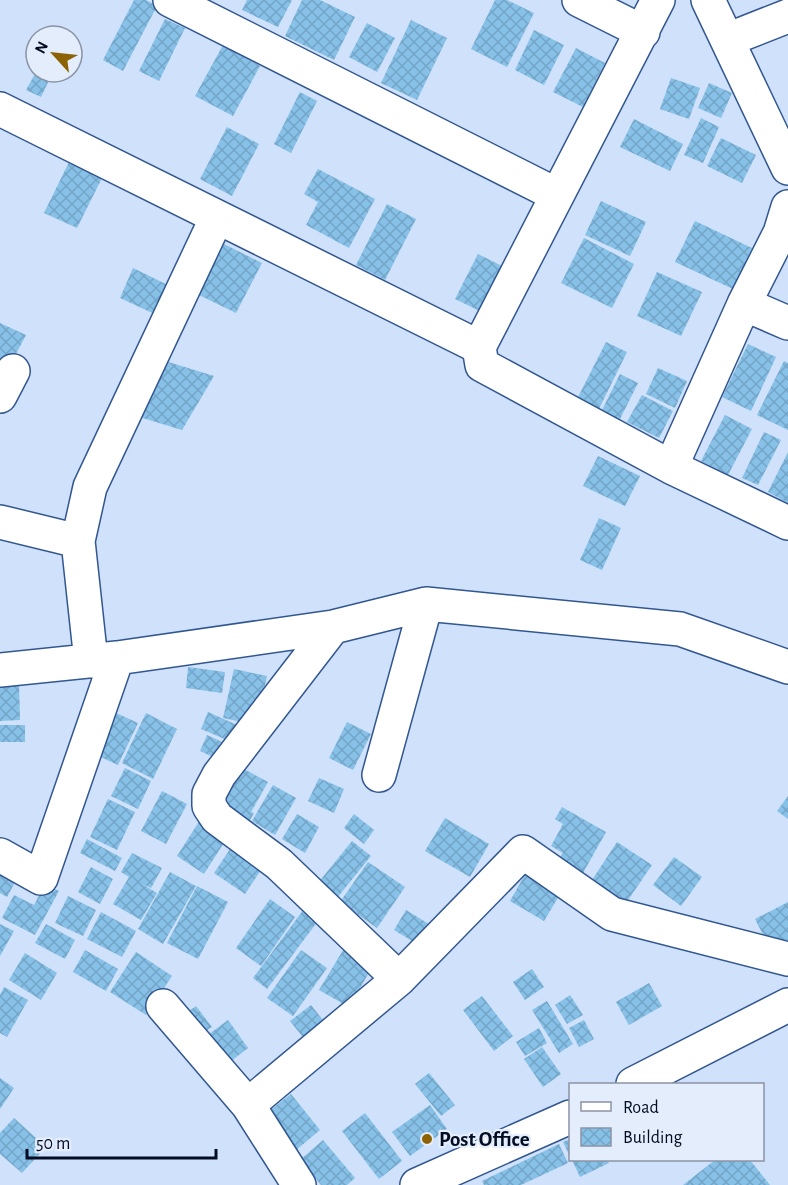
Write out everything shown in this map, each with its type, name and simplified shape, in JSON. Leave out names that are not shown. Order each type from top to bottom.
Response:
[{"type":"street","points":[[171,0],[208,8],[557,195]]},
{"type":"street","points":[[579,0],[643,32]]},
{"type":"street","points":[[658,0],[479,347],[483,365],[671,467],[788,523]]},
{"type":"street","points":[[708,0],[788,168]]},
{"type":"street","points":[[727,40],[788,16]]},
{"type":"street","points":[[0,109],[479,347]]},
{"type":"street","points":[[671,467],[744,304],[780,233],[788,207]]},
{"type":"street","points":[[0,855],[41,878],[104,659],[78,541],[90,487],[217,217]]},
{"type":"street","points":[[744,304],[788,323]]},
{"type":"street","points":[[0,522],[78,541]]},
{"type":"street","points":[[0,670],[104,659],[333,627],[426,604],[680,629],[788,667]]},
{"type":"street","points":[[379,775],[426,604]]},
{"type":"street","points":[[333,627],[219,775],[209,794],[209,806],[217,818],[279,864],[399,979]]},
{"type":"street","points":[[248,1105],[399,979],[523,852],[612,914],[788,959]]},
{"type":"street","points":[[635,1083],[788,1005]]},
{"type":"street","points":[[163,1006],[248,1105],[299,1185]]},
{"type":"street","points":[[417,1185],[569,1117]]},
{"type":"building","points":[[134,0],[146,0],[157,6],[123,71],[103,60]]},
{"type":"building","points":[[247,0],[292,0],[278,27],[242,10]]},
{"type":"building","points":[[302,0],[320,0],[355,17],[334,60],[285,36]]},
{"type":"building","points":[[495,0],[507,0],[534,13],[507,67],[471,49]]},
{"type":"building","points":[[165,19],[185,28],[159,81],[139,71]]},
{"type":"building","points":[[411,20],[447,38],[417,100],[381,83]]},
{"type":"building","points":[[367,23],[395,38],[377,72],[349,57]]},
{"type":"building","points":[[534,30],[564,45],[544,85],[515,70]]},
{"type":"building","points":[[223,45],[260,66],[233,116],[195,96]]},
{"type":"building","points":[[576,48],[605,63],[583,107],[553,92]]},
{"type":"building","points":[[671,78],[700,88],[689,119],[660,109]]},
{"type":"building","points":[[709,83],[732,93],[721,118],[698,108]]},
{"type":"building","points":[[29,84],[47,84],[41,97],[26,90]]},
{"type":"building","points":[[300,92],[317,101],[291,153],[274,144]]},
{"type":"building","points":[[701,118],[719,127],[703,163],[684,155]]},
{"type":"building","points":[[634,119],[683,144],[670,171],[620,147]]},
{"type":"building","points":[[227,127],[259,144],[232,196],[200,179]]},
{"type":"building","points":[[721,138],[756,155],[742,183],[707,166]]},
{"type":"building","points":[[71,158],[104,174],[77,228],[44,213]]},
{"type":"building","points":[[318,169],[375,199],[349,248],[306,225],[318,202],[304,194]]},
{"type":"building","points":[[601,201],[646,222],[630,256],[585,235]]},
{"type":"building","points":[[387,204],[416,219],[385,280],[356,265]]},
{"type":"building","points":[[695,221],[752,248],[733,289],[675,262]]},
{"type":"building","points":[[584,238],[634,264],[612,308],[561,283]]},
{"type":"building","points":[[224,244],[262,263],[236,313],[199,295]]},
{"type":"building","points":[[478,254],[510,270],[488,315],[455,299]]},
{"type":"building","points":[[133,268],[176,289],[163,318],[120,298]]},
{"type":"building","points":[[657,272],[702,292],[681,336],[637,316]]},
{"type":"building","points":[[0,323],[26,335],[9,367],[0,368]]},
{"type":"building","points":[[606,342],[627,352],[597,413],[575,403]]},
{"type":"building","points":[[748,344],[776,357],[751,411],[722,397]]},
{"type":"building","points":[[162,360],[214,376],[182,430],[133,415]]},
{"type":"building","points":[[784,361],[788,363],[788,430],[757,415]]},
{"type":"building","points":[[658,368],[687,381],[675,408],[646,394]]},
{"type":"building","points":[[620,374],[638,383],[618,423],[600,414]]},
{"type":"building","points":[[642,395],[673,411],[659,438],[627,422]]},
{"type":"building","points":[[725,415],[752,429],[728,475],[701,461]]},
{"type":"building","points":[[764,432],[781,440],[758,485],[742,478]]},
{"type":"building","points":[[788,452],[788,503],[768,492]]},
{"type":"building","points":[[598,456],[640,476],[625,506],[583,486]]},
{"type":"building","points":[[599,518],[621,528],[602,570],[580,560]]},
{"type":"building","points":[[188,667],[225,672],[222,693],[186,688]]},
{"type":"building","points":[[234,669],[267,676],[256,725],[223,718]]},
{"type":"building","points":[[19,684],[20,720],[0,721],[0,685]]},
{"type":"building","points":[[114,712],[138,723],[118,765],[94,754]]},
{"type":"building","points":[[208,712],[246,729],[239,745],[201,729]]},
{"type":"building","points":[[146,713],[177,729],[153,779],[122,763]]},
{"type":"building","points":[[347,722],[371,734],[353,770],[329,758]]},
{"type":"building","points":[[0,725],[25,725],[25,742],[0,742]]},
{"type":"building","points":[[207,735],[231,746],[224,762],[200,751]]},
{"type":"building","points":[[125,768],[151,781],[138,809],[111,796]]},
{"type":"building","points":[[242,768],[268,782],[251,812],[254,813],[250,820],[221,804]]},
{"type":"building","points":[[319,778],[344,789],[334,813],[308,801]]},
{"type":"building","points":[[273,785],[296,798],[275,835],[252,821]]},
{"type":"building","points":[[162,791],[187,804],[166,844],[141,831]]},
{"type":"building","points":[[788,796],[788,819],[777,811]]},
{"type":"building","points":[[108,799],[135,812],[117,850],[90,837]]},
{"type":"building","points":[[562,807],[606,832],[583,873],[559,859],[563,853],[551,846],[563,824],[555,819]]},
{"type":"building","points":[[297,814],[319,827],[305,853],[282,839]]},
{"type":"building","points":[[354,814],[374,830],[364,844],[344,828]]},
{"type":"building","points":[[445,818],[489,844],[470,877],[425,851]]},
{"type":"building","points":[[200,820],[227,838],[204,874],[177,856]]},
{"type":"building","points":[[87,839],[122,858],[115,871],[80,853]]},
{"type":"building","points":[[352,841],[371,856],[337,898],[318,883]]},
{"type":"building","points":[[617,842],[652,865],[626,903],[592,880]]},
{"type":"building","points":[[234,843],[265,864],[245,894],[214,873]]},
{"type":"building","points":[[132,853],[162,868],[151,888],[142,884],[157,893],[141,920],[113,904],[129,877],[121,872]]},
{"type":"building","points":[[674,857],[702,877],[681,906],[653,885]]},
{"type":"building","points":[[368,862],[405,887],[377,928],[340,902]]},
{"type":"building","points":[[0,864],[19,875],[7,897],[0,893]]},
{"type":"building","points":[[530,866],[565,886],[544,921],[510,901]]},
{"type":"building","points":[[91,867],[113,879],[100,904],[78,892]]},
{"type":"building","points":[[170,872],[196,886],[163,944],[138,929]]},
{"type":"building","points":[[45,884],[59,891],[35,935],[2,918],[14,895],[34,905]]},
{"type":"building","points":[[197,886],[228,902],[198,959],[167,943]]},
{"type":"building","points":[[68,896],[96,910],[83,936],[55,923]]},
{"type":"building","points":[[270,899],[295,917],[261,966],[236,948]]},
{"type":"building","points":[[309,902],[324,913],[267,989],[253,978]]},
{"type":"building","points":[[788,902],[788,940],[771,950],[755,919]]},
{"type":"building","points":[[406,910],[437,929],[425,949],[394,930]]},
{"type":"building","points":[[101,912],[136,931],[122,957],[87,939]]},
{"type":"building","points":[[0,924],[14,931],[0,956]]},
{"type":"building","points":[[46,924],[75,940],[65,959],[35,943]]},
{"type":"building","points":[[345,947],[374,964],[349,1007],[319,990]]},
{"type":"building","points":[[85,950],[118,969],[106,991],[73,972]]},
{"type":"building","points":[[301,950],[327,968],[293,1016],[267,998]]},
{"type":"building","points":[[136,952],[172,976],[146,1015],[110,992]]},
{"type":"building","points":[[25,953],[57,973],[41,1000],[9,980]]},
{"type":"building","points":[[532,969],[544,987],[525,1000],[513,982]]},
{"type":"building","points":[[649,983],[662,1006],[629,1025],[616,1002]]},
{"type":"building","points":[[4,987],[28,1000],[7,1037],[0,1033],[0,995]]},
{"type":"building","points":[[570,995],[583,1015],[567,1024],[555,1005]]},
{"type":"building","points":[[482,996],[513,1036],[494,1051],[463,1010]]},
{"type":"building","points":[[547,1001],[573,1044],[559,1053],[532,1010]]},
{"type":"building","points":[[311,1005],[326,1024],[306,1041],[290,1021]]},
{"type":"building","points":[[196,1006],[212,1027],[197,1037],[182,1016]]},
{"type":"building","points":[[228,1020],[248,1048],[221,1069],[201,1040]]},
{"type":"building","points":[[584,1020],[594,1039],[579,1047],[569,1028]]},
{"type":"building","points":[[539,1028],[547,1043],[525,1056],[516,1042]]},
{"type":"building","points":[[542,1047],[561,1074],[543,1087],[524,1059]]},
{"type":"building","points":[[429,1073],[455,1105],[441,1116],[415,1084]]},
{"type":"building","points":[[0,1078],[14,1088],[0,1109]]},
{"type":"building","points":[[291,1094],[320,1130],[295,1151],[265,1114]]},
{"type":"building","points":[[430,1105],[447,1129],[410,1156],[392,1132]]},
{"type":"building","points":[[365,1113],[402,1161],[379,1179],[342,1131]]},
{"type":"building","points":[[14,1118],[46,1147],[22,1173],[0,1154],[0,1133]]},
{"type":"building","points":[[569,1139],[569,1155],[563,1142]]},
{"type":"building","points":[[323,1140],[355,1178],[347,1185],[321,1185],[300,1160]]},
{"type":"building","points":[[559,1144],[568,1163],[521,1185],[484,1185],[482,1181]]},
{"type":"building","points":[[572,1161],[608,1161],[609,1163],[580,1177]]},
{"type":"building","points":[[714,1161],[751,1161],[770,1185],[683,1185]]},
{"type":"place","name":"Post Office","points":[[427,1139]]}]
